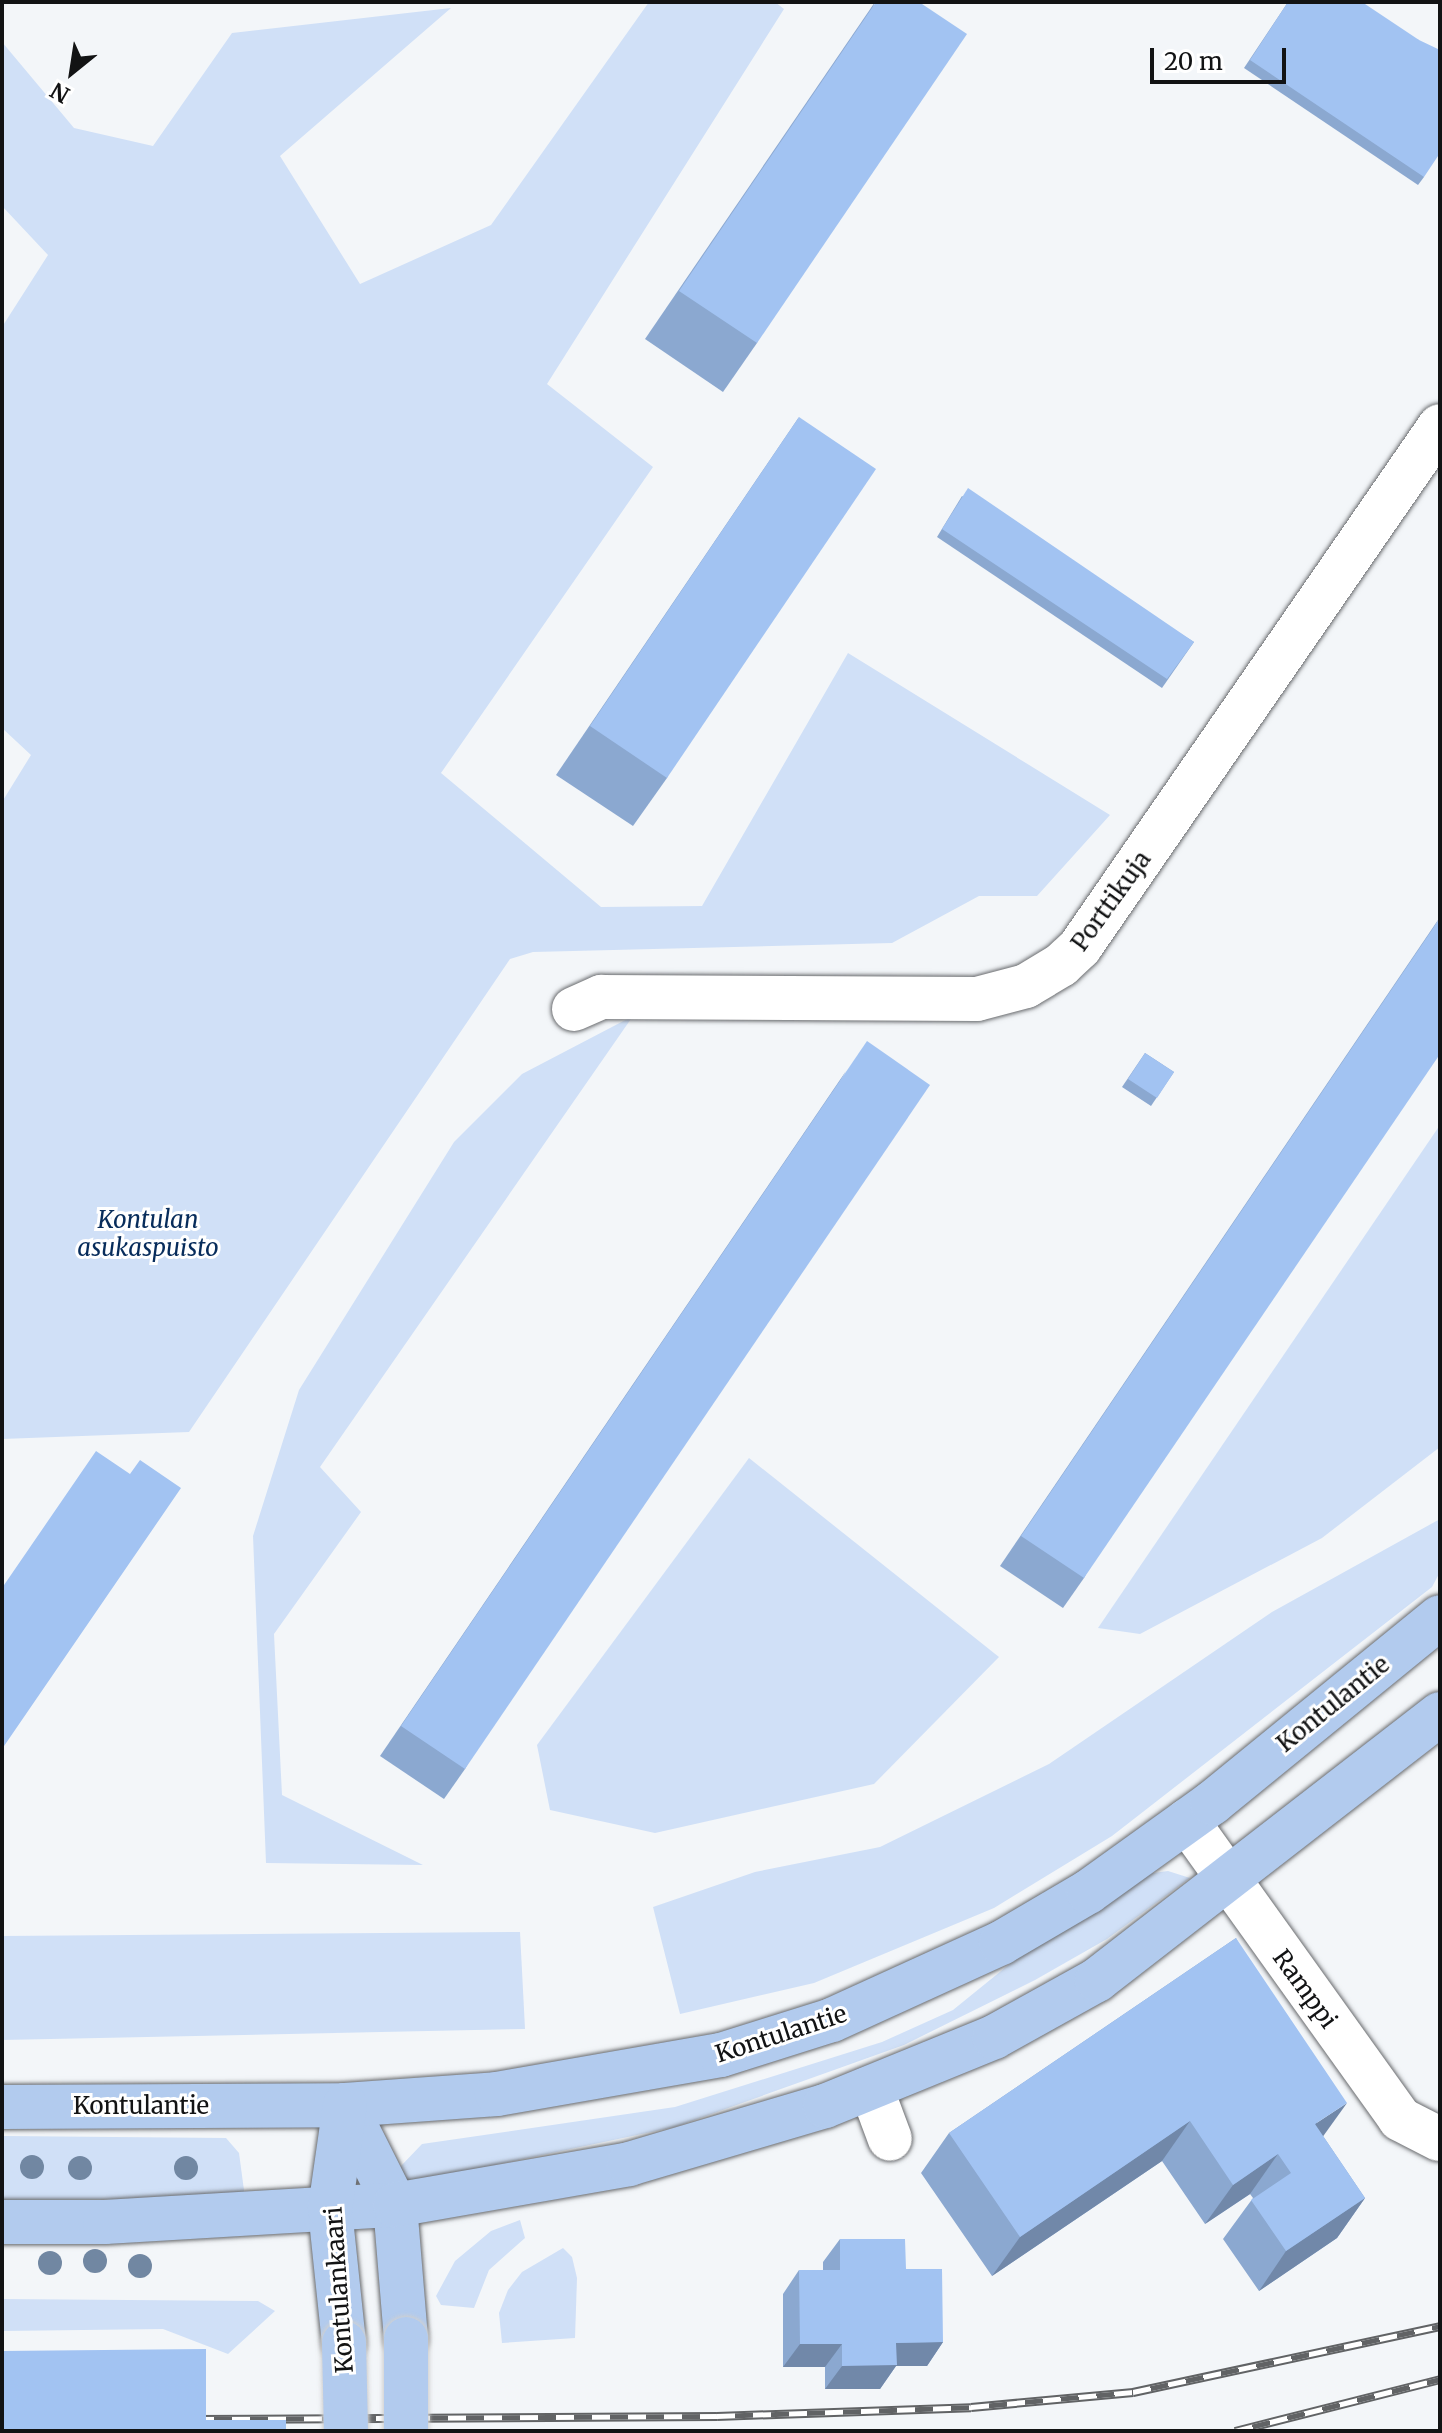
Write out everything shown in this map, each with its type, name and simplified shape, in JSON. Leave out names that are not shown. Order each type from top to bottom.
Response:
[{"type":"main road","name":"Kontulantie","points":[[2,2107],[345,2105],[497,2094],[619,2077],[721,2055],[832,2020],[1001,1943],[1088,1892],[1187,1821],[1440,1617]]},
{"type":"main road","points":[[2,2222],[105,2222],[395,2205],[629,2164],[871,2088],[994,2037],[1097,1980],[1440,1714]]},
{"type":"main road","points":[[345,2105],[395,2205],[403,2298],[406,2431]]},
{"type":"main road","name":"Kontulankaari","points":[[345,2105],[330,2209],[340,2299],[346,2431]]},
{"type":"street","name":"Porttikuja","points":[[574,1009],[601,997],[977,999],[1026,986],[1061,965],[1080,947],[1440,426]]},
{"type":"street","name":"Ramppi","points":[[1187,1821],[1400,2119],[1439,2139]]},
{"type":"street","points":[[871,2088],[890,2139]]},
{"type":"green space","name":"Kontulan asukaspuisto","points":[[649,2],[775,2],[784,9],[547,384],[653,467],[441,773],[601,907],[702,906],[848,653],[1110,815],[1037,896],[979,896],[892,943],[533,952],[510,959],[189,1432],[2,1439],[2,802],[31,755],[2,728],[2,327],[48,255],[2,206],[2,42],[74,128],[153,146],[232,33],[451,8],[280,156],[360,284],[491,225]]},
{"type":"green space","points":[[633,1016],[320,1467],[361,1512],[274,1634],[282,1795],[423,1865],[266,1863],[253,1536],[299,1390],[454,1142],[522,1074]]},
{"type":"green space","points":[[1440,1125],[1440,1447],[1322,1538],[1140,1634],[1098,1628]]},
{"type":"green space","points":[[749,1458],[999,1657],[874,1784],[655,1833],[550,1810],[537,1745]]},
{"type":"green space","points":[[1440,1519],[1440,1572],[1432,1587],[1112,1836],[994,1908],[814,1983],[680,2014],[653,1907],[755,1872],[880,1847],[1049,1764],[1272,1612]]},
{"type":"green space","points":[[1168,1871],[1190,1878],[1107,1939],[1035,1980],[904,2045],[675,2127],[404,2184],[400,2167],[422,2144],[675,2107],[882,2042],[953,2010],[1027,1950],[1146,1874]]},
{"type":"green space","points":[[520,1932],[525,2029],[2,2040],[2,1936]]},
{"type":"green space","points":[[2,2136],[226,2138],[239,2153],[245,2198],[2,2200]]},
{"type":"green space","points":[[520,2220],[525,2238],[489,2270],[474,2308],[441,2305],[436,2296],[455,2261],[491,2231]]},
{"type":"green space","points":[[563,2248],[572,2257],[577,2278],[575,2338],[502,2343],[499,2313],[508,2290],[522,2272]]},
{"type":"green space","points":[[2,2299],[258,2301],[275,2311],[228,2354],[163,2329],[2,2331]]},
{"type":"building","points":[[876,2],[919,2],[967,34],[757,343],[679,291]]},
{"type":"building","points":[[1288,2],[1362,2],[1419,40],[1440,50],[1440,153],[1424,177],[1250,60]]},
{"type":"building","points":[[799,417],[876,469],[667,778],[590,726]]},
{"type":"building","points":[[968,488],[1194,642],[1167,679],[942,529]]},
{"type":"building","points":[[1440,918],[1440,1054],[1084,1578],[1021,1536]]},
{"type":"building","points":[[867,1041],[930,1085],[465,1769],[401,1726]]},
{"type":"building","points":[[1145,1053],[1174,1072],[1157,1098],[1128,1079]]},
{"type":"building","points":[[96,1451],[130,1474],[140,1460],[181,1488],[2,1749],[2,1588]]},
{"type":"building","points":[[1236,1938],[1347,2103],[1315,2124],[1365,2198],[1286,2251],[1251,2200],[1291,2173],[1278,2154],[1233,2185],[1190,2121],[1020,2237],[949,2133]]},
{"type":"building","points":[[840,2239],[905,2239],[906,2269],[942,2269],[943,2342],[896,2343],[897,2365],[842,2366],[842,2344],[800,2344],[799,2270],[840,2270]]},
{"type":"building","points":[[206,2349],[206,2431],[2,2431],[2,2351]]},
{"type":"building","points":[[206,2420],[286,2420],[286,2431],[206,2431]]},
{"type":"railway","points":[[196,2419],[717,2416],[971,2407],[1133,2392],[1440,2326]]},
{"type":"railway","points":[[1235,2431],[1440,2379]]}]
